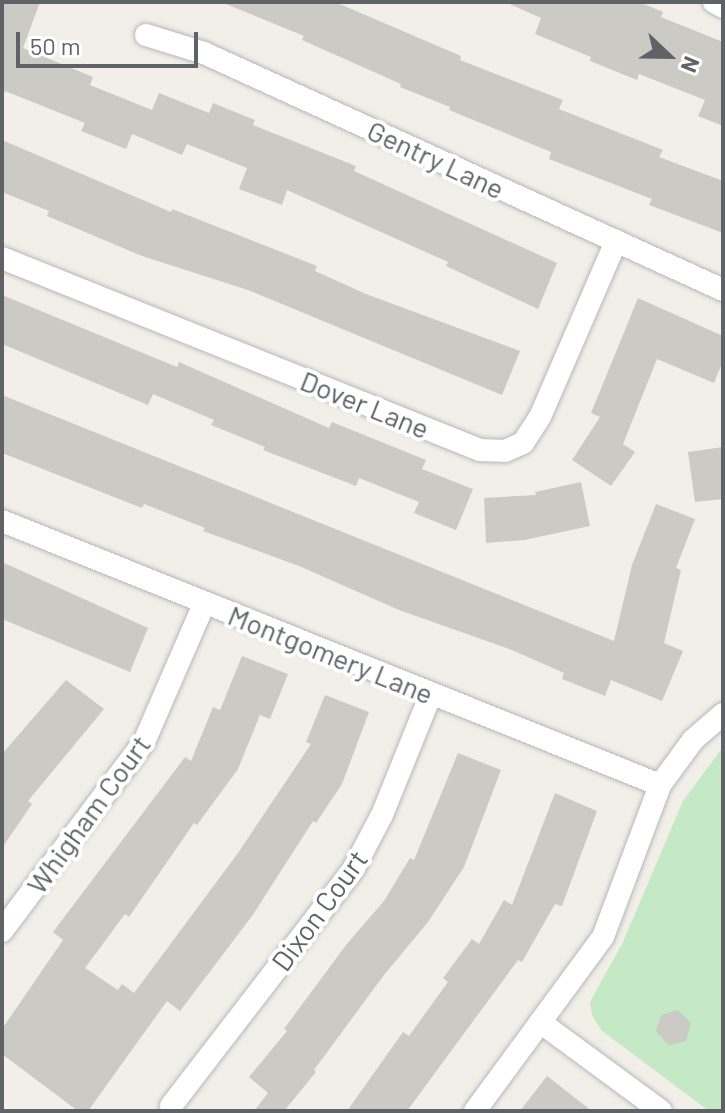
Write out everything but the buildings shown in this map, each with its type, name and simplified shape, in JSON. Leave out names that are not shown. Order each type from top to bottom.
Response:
[{"type":"street","points":[[714,2],[723,7]]},
{"type":"street","name":"Gentry Lane","points":[[146,35],[204,53],[723,290]]},
{"type":"street","name":"Dover Lane","points":[[2,258],[480,450],[505,451],[523,443],[540,417],[616,241]]},
{"type":"street","name":"Montgomery Lane","points":[[2,521],[660,785]]},
{"type":"street","name":"Whigham Court","points":[[2,931],[144,742],[204,604]]},
{"type":"street","name":"Dixon Court","points":[[171,1106],[354,868],[382,815],[431,694]]},
{"type":"street","points":[[475,1111],[603,937],[660,785],[693,740],[723,714]]},
{"type":"street","points":[[540,1022],[661,1111]]},
{"type":"green space","points":[[723,747],[723,1111],[709,1111],[601,1030],[592,1015],[590,1002],[623,942],[683,801]]}]
